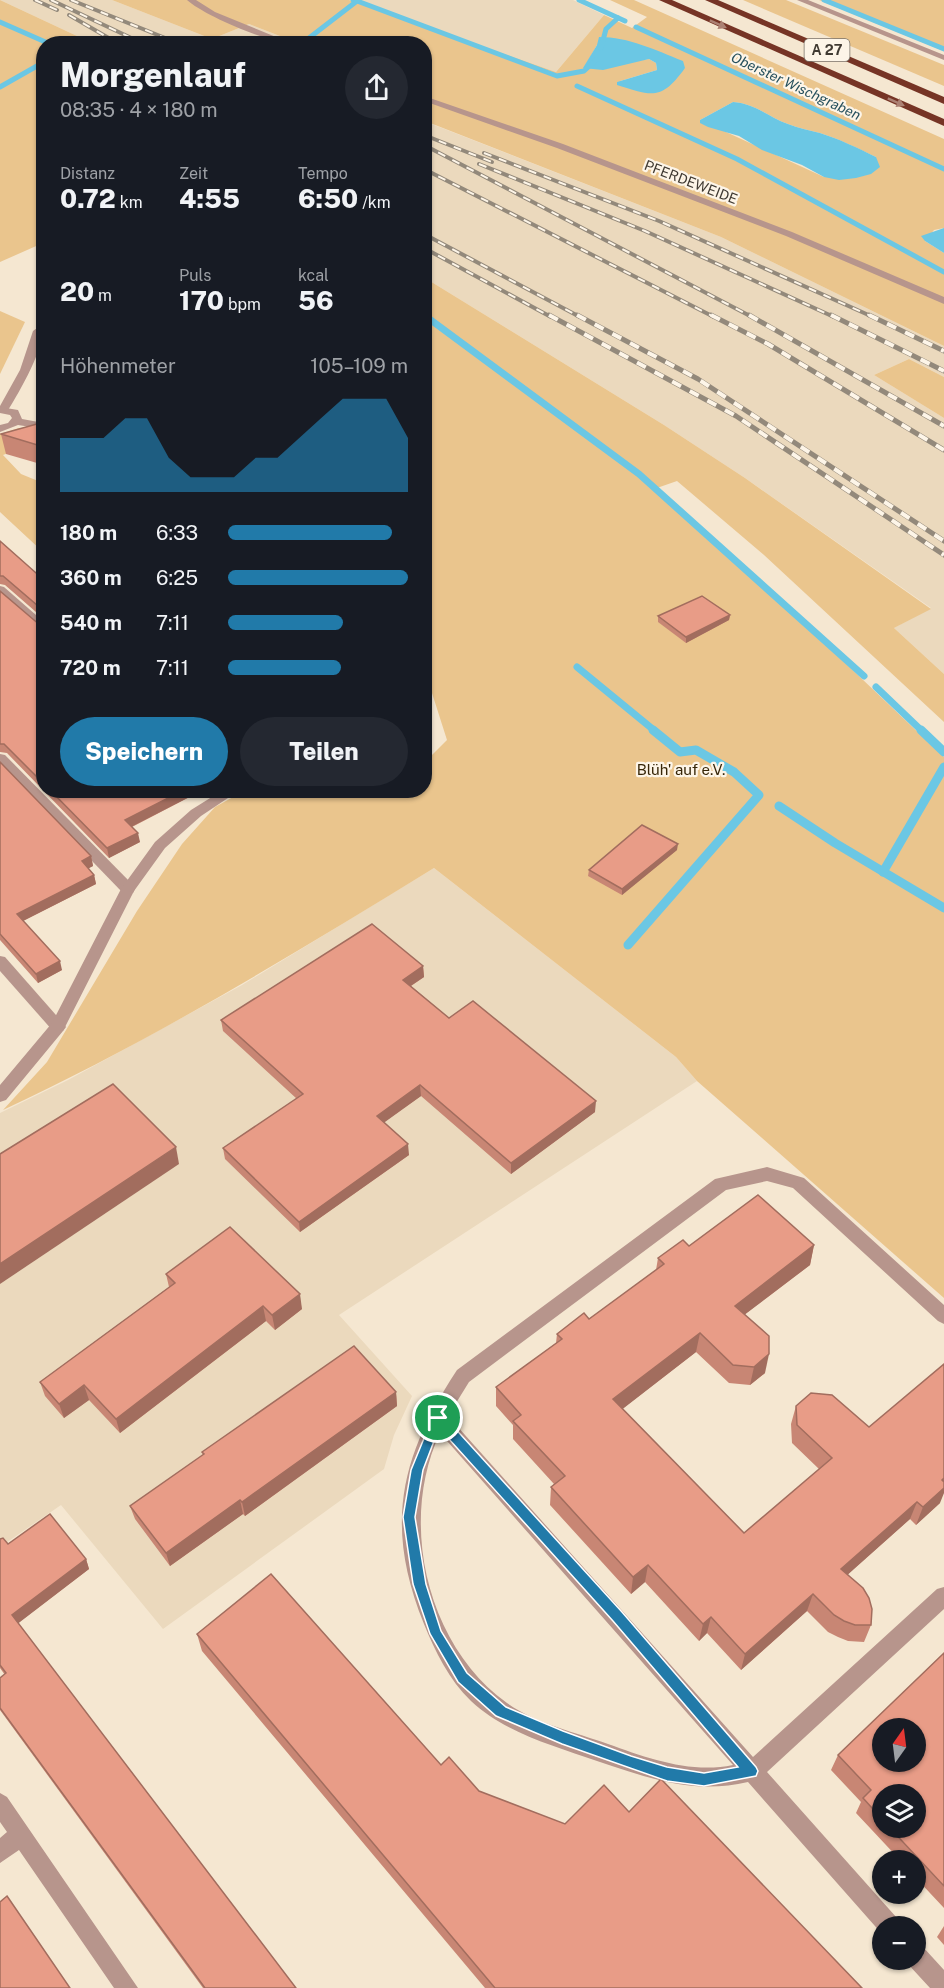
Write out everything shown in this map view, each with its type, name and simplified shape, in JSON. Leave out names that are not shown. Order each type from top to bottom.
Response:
[{"type":"highway","name":"A 27","points":[[664,0],[944,123]]},
{"type":"highway","name":"A 27","points":[[710,0],[944,101]]},
{"type":"street","points":[[191,0],[225,17],[274,36]]},
{"type":"street","points":[[801,0],[944,58]]},
{"type":"street","name":"PFERDEWEIDE","points":[[432,101],[571,150],[789,234],[944,302]]},
{"type":"street","points":[[16,421],[16,415],[2,410],[25,370],[36,337]]},
{"type":"street","points":[[0,429],[16,421],[36,425]]},
{"type":"street","points":[[0,590],[36,622]]},
{"type":"street","points":[[0,758],[36,795]]},
{"type":"street","points":[[39,798],[128,890]]},
{"type":"street","points":[[0,1096],[58,1027],[128,890],[160,845],[196,813],[218,798]]},
{"type":"street","points":[[0,962],[58,1027]]},
{"type":"street","points":[[944,1316],[798,1183],[767,1174],[721,1184],[463,1376],[438,1418],[417,1470],[409,1517],[419,1584],[436,1634],[462,1678],[501,1712],[562,1738],[667,1774],[704,1779],[751,1771],[944,1596]]},
{"type":"street","points":[[438,1418],[618,1617],[880,1916]]},
{"type":"street","points":[[0,1804],[127,1988]]},
{"type":"street","points":[[0,1852],[21,1834]]},
{"type":"street","points":[[926,1967],[944,1987]]},
{"type":"shaded area","points":[[0,0],[112,0],[204,36],[77,36]]},
{"type":"shaded area","points":[[349,0],[573,0],[604,15],[556,72]]},
{"type":"shaded area","points":[[249,24],[280,36],[219,36]]},
{"type":"shaded area","points":[[432,124],[721,237],[944,346],[944,377],[909,359],[874,375],[944,418],[944,674],[894,628],[931,608],[745,478],[664,425],[432,282]]},
{"type":"shaded area","points":[[434,868],[676,1057],[697,1081],[339,1315],[412,1396],[394,1435],[384,1469],[163,1629],[61,1505],[0,1547],[0,1113],[68,1080],[242,985]]},
{"type":"green space","points":[[0,0],[77,36],[36,36],[36,246],[0,262]]},
{"type":"green space","points":[[112,0],[349,0],[556,72],[604,15],[632,28],[647,17],[610,0],[634,0],[944,139],[944,228],[934,230],[925,241],[944,253],[944,346],[721,237],[432,124],[432,36],[280,36],[249,24],[219,36],[204,36]],"holes":[[[597,45],[685,68],[617,82],[657,70],[656,63],[649,59],[584,68]],[[733,102],[741,103],[781,121],[834,138],[876,157],[824,177],[700,120]]]},
{"type":"green space","points":[[743,0],[786,0],[944,65],[944,86]]},
{"type":"green space","points":[[819,0],[944,0],[944,51]]},
{"type":"green space","name":"Blüh' auf e.V.","points":[[432,282],[664,425],[745,478],[931,609],[894,628],[944,674],[944,722],[764,555],[677,481],[654,489],[734,557],[944,757],[944,1298],[697,1081],[676,1057],[434,868],[276,964],[168,1025],[114,1055],[3,1110],[47,1062],[137,911],[182,844],[215,807],[231,798],[432,798],[432,755],[447,740],[432,693]]},
{"type":"green space","points":[[0,311],[25,322],[0,374]]},
{"type":"green space","points":[[909,359],[944,377],[944,418],[874,375]]},
{"type":"green space","points":[[19,428],[36,432],[36,443],[3,455],[21,474],[36,480],[36,545],[0,512],[0,434]]},
{"type":"water","points":[[599,37],[621,39],[652,49],[683,61],[685,68],[669,86],[656,93],[639,92],[617,85],[617,82],[657,70],[656,63],[649,59],[603,70],[583,68],[597,45]]},
{"type":"water","points":[[733,102],[749,105],[788,124],[848,144],[876,157],[880,167],[871,174],[856,178],[839,180],[824,177],[802,165],[762,150],[739,136],[700,123],[700,120]]},
{"type":"water","points":[[944,228],[944,253],[921,236]]},
{"type":"building","points":[[36,424],[36,445],[1,434]]},
{"type":"building","points":[[0,541],[36,573],[36,604],[3,576],[0,576]]},
{"type":"building","points":[[0,591],[36,622],[36,776],[4,744],[0,744]]},
{"type":"building","points":[[702,596],[730,615],[686,637],[658,616]]},
{"type":"building","points":[[0,762],[91,856],[82,861],[94,875],[17,914],[60,961],[36,974],[0,934]]},
{"type":"building","points":[[58,798],[168,798],[125,820],[138,833],[107,848]]},
{"type":"building","points":[[642,825],[678,844],[622,889],[589,870]]},
{"type":"building","points":[[372,924],[423,966],[403,980],[449,1018],[473,1001],[596,1101],[511,1163],[420,1085],[377,1116],[408,1144],[299,1222],[223,1148],[303,1094],[221,1020]]},
{"type":"building","points":[[113,1084],[176,1147],[0,1264],[0,1154]]},
{"type":"building","points":[[758,1195],[814,1245],[735,1306],[769,1336],[769,1354],[754,1367],[733,1365],[700,1333],[613,1399],[744,1533],[832,1458],[797,1425],[796,1406],[811,1393],[832,1395],[869,1427],[944,1364],[944,1478],[942,1480],[944,1488],[923,1507],[917,1502],[841,1569],[863,1588],[869,1598],[872,1609],[871,1625],[855,1625],[844,1621],[834,1615],[813,1594],[745,1654],[711,1617],[703,1624],[648,1565],[633,1577],[551,1487],[565,1476],[513,1421],[521,1415],[496,1387],[562,1339],[557,1334],[584,1313],[589,1319],[664,1264],[658,1258],[683,1240],[689,1246]]},
{"type":"building","points":[[230,1227],[300,1294],[272,1315],[263,1306],[116,1419],[84,1385],[59,1404],[40,1382],[175,1283],[166,1274]]},
{"type":"building","points":[[354,1346],[396,1392],[242,1502],[240,1500],[166,1553],[130,1506],[204,1454],[202,1452]]},
{"type":"building","points":[[50,1514],[86,1559],[12,1615],[296,1988],[205,1988],[0,1708],[0,1678],[6,1673],[0,1665],[0,1539],[3,1538],[8,1544]]},
{"type":"building","points":[[271,1574],[441,1765],[449,1757],[479,1791],[565,1824],[604,1785],[629,1812],[661,1779],[862,1988],[495,1988],[197,1634]]},
{"type":"building","points":[[944,1653],[944,1886],[926,1867],[926,1850],[910,1850],[899,1838],[926,1838],[926,1784],[872,1784],[872,1808],[863,1798],[871,1790],[838,1755],[872,1722],[872,1772],[926,1772],[926,1718],[876,1718]]},
{"type":"building","points":[[7,1896],[70,1988],[0,1988],[0,1902]]},
{"type":"waterway","points":[[353,0],[357,1]]},
{"type":"waterway","name":"Oberster Wischgraben","points":[[579,0],[625,21]]},
{"type":"waterway","points":[[824,0],[944,49]]},
{"type":"waterway","points":[[312,36],[357,1]]},
{"type":"waterway","points":[[357,1],[557,76],[584,71],[596,60]]},
{"type":"waterway","points":[[601,48],[606,29],[618,18]]},
{"type":"waterway","points":[[0,22],[36,38]]},
{"type":"waterway","name":"Oberster Wischgraben","points":[[636,27],[944,169]]},
{"type":"waterway","points":[[0,87],[36,67]]},
{"type":"waterway","points":[[577,86],[737,159],[944,272]]},
{"type":"waterway","points":[[432,321],[639,474],[864,676]]},
{"type":"waterway","points":[[577,667],[655,731]]},
{"type":"waterway","points":[[876,687],[922,731]]},
{"type":"waterway","points":[[628,945],[759,795],[734,772],[696,750],[680,752],[653,730]]},
{"type":"waterway","points":[[921,730],[944,752]]},
{"type":"waterway","points":[[883,872],[944,767]]},
{"type":"waterway","points":[[779,806],[883,872]]},
{"type":"waterway","points":[[883,872],[944,908]]},
{"type":"railway","points":[[35,0],[57,10]]},
{"type":"railway","points":[[51,0],[127,36]]},
{"type":"railway","points":[[71,0],[160,36]]},
{"type":"railway","points":[[69,15],[105,36]]},
{"type":"railway","points":[[432,138],[492,162]]},
{"type":"railway","points":[[432,149],[752,317]]},
{"type":"railway","points":[[484,153],[659,221],[873,317]]},
{"type":"railway","points":[[479,164],[645,231],[834,317]]},
{"type":"railway","points":[[432,173],[714,317]]},
{"type":"railway","points":[[432,238],[580,317]]},
{"type":"railway","points":[[432,252],[551,317]]},
{"type":"railway","points":[[549,315],[736,416],[944,555]]},
{"type":"railway","points":[[577,315],[698,379],[944,541]]},
{"type":"railway","points":[[711,315],[768,344],[944,450]]},
{"type":"railway","points":[[749,315],[944,426]]},
{"type":"railway","points":[[831,315],[944,371]]},
{"type":"railway","points":[[869,315],[944,351]]},
{"type":"route","points":[[438,1418],[618,1617],[751,1771],[704,1779],[667,1774],[562,1738],[501,1712],[462,1678],[436,1634],[419,1584],[409,1517],[417,1470],[438,1418]]}]
